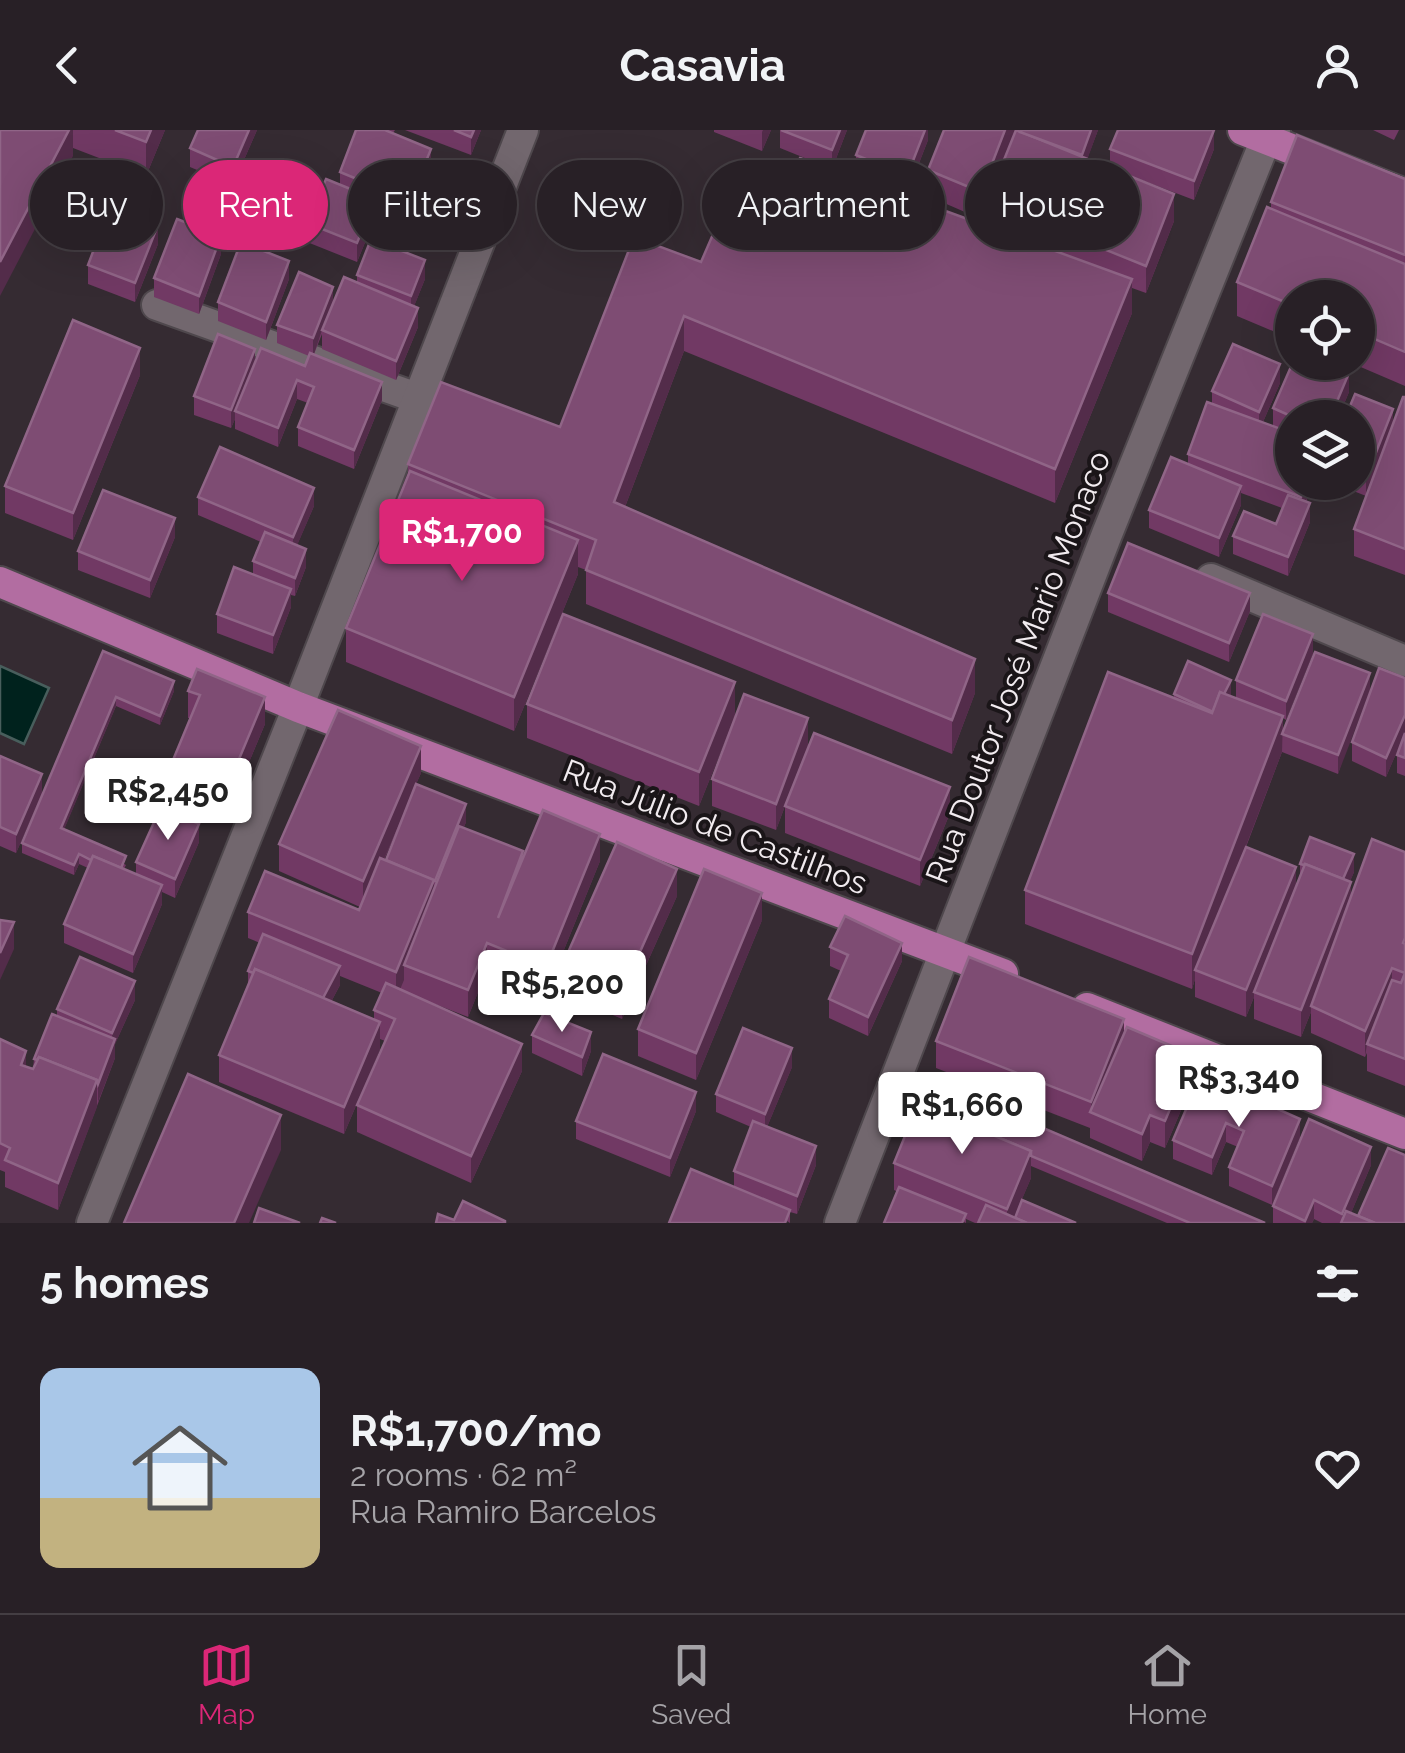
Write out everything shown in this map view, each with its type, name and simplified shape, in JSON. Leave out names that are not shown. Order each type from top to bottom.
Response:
[{"type":"main road","points":[[1261,133],[1405,194]]},
{"type":"main road","name":"Rua Júlio de Castilhos","points":[[0,582],[298,706],[944,951],[1405,1134]]},
{"type":"street","points":[[92,1223],[523,130]]},
{"type":"street","name":"Rua Doutor José Mario Monaco","points":[[840,1223],[1261,133]]},
{"type":"street","points":[[156,304],[417,398]]},
{"type":"street","points":[[211,361],[226,332]]},
{"type":"street","points":[[1107,534],[1142,549]]},
{"type":"street","points":[[1177,564],[1405,661]]},
{"type":"shaded area","points":[[0,666],[49,688],[24,744],[0,733]]},
{"type":"building","points":[[0,130],[69,130],[53,160],[30,160],[30,205],[0,262]]},
{"type":"building","points":[[115,130],[151,130],[146,142]]},
{"type":"building","points":[[198,130],[249,130],[236,160],[217,160],[190,148]]},
{"type":"building","points":[[356,130],[385,130],[431,149],[427,160],[348,160],[348,175],[340,172]]},
{"type":"building","points":[[454,130],[474,130],[471,137]]},
{"type":"building","points":[[781,130],[840,130],[832,150]]},
{"type":"building","points":[[866,130],[925,130],[913,160],[868,160],[856,155]]},
{"type":"building","points":[[944,130],[1005,130],[993,160],[965,160],[965,185],[945,177],[945,160],[932,160]]},
{"type":"building","points":[[1016,130],[1090,160],[1004,160]]},
{"type":"building","points":[[1021,130],[1091,130],[1082,155]]},
{"type":"building","points":[[1118,130],[1214,130],[1194,181],[1110,149]]},
{"type":"building","points":[[1297,135],[1405,179],[1405,255],[1271,202]]},
{"type":"building","points":[[328,180],[348,188],[348,239],[328,231]]},
{"type":"building","points":[[1140,180],[1174,194],[1146,266],[1106,250],[1140,250]]},
{"type":"building","points":[[1267,207],[1405,264],[1405,352],[1375,339],[1375,280],[1275,280],[1275,298],[1237,282]]},
{"type":"building","points":[[945,211],[965,218],[965,250],[1052,250],[1132,279],[1055,469],[684,316],[614,502],[975,659],[952,720],[586,570],[596,540],[408,464],[441,382],[560,427],[629,250],[669,250],[701,262],[706,250],[945,250]]},
{"type":"building","points":[[177,219],[183,221],[183,250],[216,250],[199,296],[154,278]]},
{"type":"building","points":[[94,250],[148,250],[135,283],[88,265]]},
{"type":"building","points":[[238,250],[261,250],[289,261],[266,322],[218,302]]},
{"type":"building","points":[[367,250],[399,250],[425,260],[411,296],[357,275]]},
{"type":"building","points":[[299,272],[333,287],[313,338],[277,325]]},
{"type":"building","points":[[344,277],[418,308],[396,361],[322,330]]},
{"type":"building","points":[[73,320],[140,348],[73,513],[5,486]]},
{"type":"building","points":[[218,334],[255,349],[231,410],[194,396]]},
{"type":"building","points":[[1233,344],[1275,362],[1275,375],[1259,412],[1212,391]]},
{"type":"building","points":[[261,348],[305,366],[310,353],[382,382],[354,450],[298,427],[314,387],[297,380],[278,428],[235,411]]},
{"type":"building","points":[[1285,380],[1346,380],[1338,400],[1276,400]]},
{"type":"building","points":[[1405,397],[1405,549],[1354,529],[1365,500],[1375,500],[1375,472]]},
{"type":"building","points":[[1207,402],[1275,427],[1275,487],[1188,454]]},
{"type":"building","points":[[1375,402],[1393,409],[1375,455]]},
{"type":"building","points":[[220,447],[314,488],[293,537],[198,497]]},
{"type":"building","points":[[1171,457],[1241,486],[1219,538],[1149,510]]},
{"type":"building","points":[[410,471],[578,540],[514,697],[346,628]]},
{"type":"building","points":[[103,490],[175,518],[150,580],[78,551]]},
{"type":"building","points":[[1286,500],[1310,503],[1288,557],[1233,536],[1244,511],[1276,524]]},
{"type":"building","points":[[265,532],[306,549],[295,578],[253,561]]},
{"type":"building","points":[[1128,543],[1250,593],[1229,643],[1108,593]]},
{"type":"building","points":[[234,567],[291,589],[273,635],[217,614]]},
{"type":"building","points":[[563,614],[735,682],[699,772],[527,704]]},
{"type":"building","points":[[1263,614],[1313,634],[1286,701],[1236,680]]},
{"type":"building","points":[[103,651],[174,681],[160,716],[116,697],[61,828],[126,856],[121,868],[79,854],[74,865],[22,843]]},
{"type":"building","points":[[1315,652],[1370,673],[1338,755],[1282,734]]},
{"type":"building","points":[[1188,661],[1231,680],[1224,694],[1220,692],[1213,712],[1174,694]]},
{"type":"building","points":[[1379,668],[1405,678],[1405,715],[1386,758],[1352,742]]},
{"type":"building","points":[[197,669],[265,697],[229,783],[173,760],[200,695],[188,691]]},
{"type":"building","points":[[1108,672],[1212,713],[1220,692],[1283,716],[1192,954],[1025,890]]},
{"type":"building","points":[[744,694],[808,718],[776,804],[712,779]]},
{"type":"building","points":[[338,710],[421,746],[363,881],[279,844]]},
{"type":"building","points":[[814,733],[950,787],[920,860],[785,806]]},
{"type":"building","points":[[1405,733],[1405,758],[1397,755]]},
{"type":"building","points":[[0,756],[42,774],[16,834],[0,827]]},
{"type":"building","points":[[416,784],[466,804],[435,881],[386,860]]},
{"type":"building","points":[[161,807],[199,824],[175,879],[136,862]]},
{"type":"building","points":[[543,810],[600,834],[546,967],[487,943],[468,990],[404,965],[459,826],[523,851],[498,918]]},
{"type":"building","points":[[1310,837],[1354,854],[1343,879],[1300,864]]},
{"type":"building","points":[[1372,839],[1405,852],[1405,973],[1392,968],[1365,1031],[1311,1006]]},
{"type":"building","points":[[617,842],[677,869],[622,992],[562,966]]},
{"type":"building","points":[[1246,847],[1296,867],[1246,990],[1195,970]]},
{"type":"building","points":[[93,856],[162,885],[133,954],[64,924]]},
{"type":"building","points":[[380,858],[434,880],[396,972],[248,912],[265,871],[359,910]]},
{"type":"building","points":[[1305,864],[1351,882],[1301,1010],[1254,992]]},
{"type":"building","points":[[704,869],[762,893],[696,1053],[638,1029]]},
{"type":"building","points":[[845,916],[902,943],[868,1017],[829,999],[848,955],[830,947]]},
{"type":"building","points":[[0,920],[14,922],[0,953]]},
{"type":"building","points":[[263,934],[340,966],[323,998],[255,969],[253,973],[248,971]]},
{"type":"building","points":[[80,957],[135,981],[112,1033],[57,1009]]},
{"type":"building","points":[[969,957],[1124,1019],[1091,1102],[936,1041]]},
{"type":"building","points":[[255,969],[380,1022],[344,1107],[219,1055]]},
{"type":"building","points":[[1405,973],[1405,1059],[1367,1044],[1392,980],[1401,983]]},
{"type":"building","points":[[386,983],[522,1044],[471,1156],[357,1105],[395,1019],[374,1010]]},
{"type":"building","points":[[544,1013],[591,1032],[582,1057],[532,1035]]},
{"type":"building","points":[[52,1014],[115,1039],[98,1084],[97,1080],[39,1057],[34,1059]]},
{"type":"building","points":[[1127,1027],[1193,1055],[1165,1121],[1150,1115],[1142,1134],[1090,1112]]},
{"type":"building","points":[[743,1028],[792,1048],[765,1114],[716,1094]]},
{"type":"building","points":[[0,1039],[26,1051],[21,1065],[33,1069],[39,1057],[97,1080],[58,1183],[5,1160],[10,1148],[0,1143]]},
{"type":"building","points":[[603,1054],[696,1092],[670,1158],[576,1121]]},
{"type":"building","points":[[188,1074],[281,1115],[234,1223],[124,1223]]},
{"type":"building","points":[[917,1074],[1265,1223],[1190,1223],[1031,1156],[1031,1151],[918,1104],[916,1108],[905,1104]]},
{"type":"building","points":[[1222,1084],[1300,1119],[1272,1186],[1229,1167],[1244,1131],[1226,1123],[1212,1157],[1173,1140],[1196,1086],[1217,1095]]},
{"type":"building","points":[[918,1104],[1031,1151],[1007,1209],[894,1163]]},
{"type":"building","points":[[1309,1119],[1371,1147],[1342,1214],[1314,1200],[1305,1221],[1273,1206]]},
{"type":"building","points":[[753,1121],[816,1146],[797,1196],[734,1171]]},
{"type":"building","points":[[1388,1148],[1405,1155],[1405,1223],[1375,1223],[1358,1216]]},
{"type":"building","points":[[691,1169],[790,1210],[785,1223],[669,1223]]},
{"type":"building","points":[[899,1187],[966,1214],[962,1223],[884,1223]]},
{"type":"building","points":[[1022,1200],[1076,1223],[1027,1223],[1015,1218]]},
{"type":"building","points":[[463,1201],[505,1223],[436,1223],[438,1214],[454,1220]]},
{"type":"building","points":[[986,1205],[1027,1223],[978,1223]]},
{"type":"building","points":[[259,1208],[300,1223],[254,1223]]},
{"type":"building","points":[[1346,1211],[1375,1223],[1341,1223]]}]
